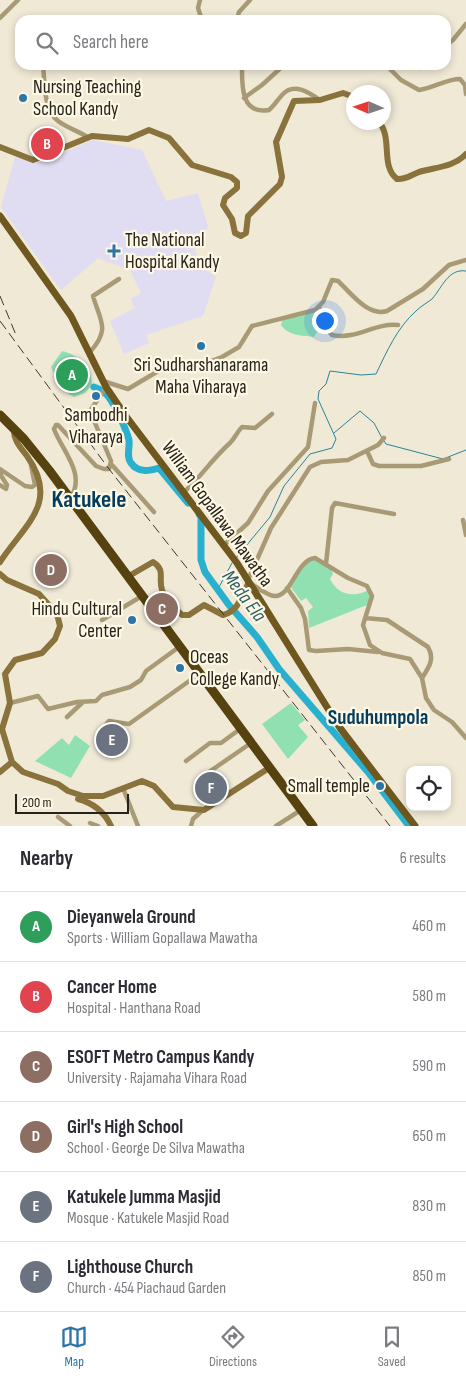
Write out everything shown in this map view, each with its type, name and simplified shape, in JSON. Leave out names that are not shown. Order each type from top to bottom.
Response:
[{"type":"highway","points":[[0,415],[37,454],[313,826]]},
{"type":"main road","name":"William Gopallawa Mawatha","points":[[0,216],[66,308],[90,352],[104,387],[225,546],[340,728],[415,826]]},
{"type":"street","points":[[0,18],[18,0]]},
{"type":"street","points":[[200,0],[198,8],[200,15]]},
{"type":"street","points":[[238,15],[250,0]]},
{"type":"street","points":[[451,42],[466,24]]},
{"type":"street","points":[[44,70],[47,99],[53,115],[59,122],[88,138]]},
{"type":"street","points":[[242,70],[244,98],[249,105],[264,110],[275,105],[288,90],[303,90],[320,100]]},
{"type":"street","points":[[244,98],[278,70]]},
{"type":"street","points":[[392,70],[406,83],[420,90],[443,84],[450,79],[460,79],[465,85],[466,94]]},
{"type":"street","points":[[0,147],[33,160],[96,136],[128,139],[146,130],[154,131],[169,138],[192,165],[235,179],[237,188],[225,198],[223,204],[232,219],[235,233],[241,236],[246,233],[248,216],[280,184],[282,177],[276,142],[292,104],[297,100],[320,100],[343,93],[346,94]]},
{"type":"street","points":[[382,130],[386,140],[390,170],[397,179],[403,180],[417,172],[440,168],[460,160],[466,154]]},
{"type":"street","points":[[154,512],[112,465],[90,410],[104,387],[128,389],[144,377],[168,368],[203,364],[222,357],[238,347],[252,326],[268,324],[284,317],[310,312],[320,307],[326,297],[330,282],[336,279],[370,311],[382,313],[388,312],[423,289],[449,265],[466,260]]},
{"type":"street","points":[[90,352],[97,343],[103,328],[102,319],[93,296],[119,279]]},
{"type":"street","points":[[320,307],[326,328],[332,335],[357,336],[370,328],[398,325]]},
{"type":"street","points":[[225,546],[248,523],[268,491],[308,447],[315,403]]},
{"type":"street","points":[[184,492],[219,452],[232,442],[242,427],[255,428],[272,414]]},
{"type":"street","points":[[70,499],[75,487],[73,466],[54,432],[56,425],[96,466],[109,469],[112,465]]},
{"type":"street","points":[[0,562],[39,505],[42,488],[40,479],[16,441],[14,429]]},
{"type":"street","points":[[129,576],[153,562],[160,568],[162,590],[174,608],[182,615],[189,615],[204,606],[223,615],[233,611],[271,528],[310,467],[321,462],[348,460],[378,445],[383,439]]},
{"type":"street","points":[[366,451],[374,464],[379,466],[421,466],[448,459]]},
{"type":"street","points":[[0,469],[25,486],[32,487],[35,485],[30,462]]},
{"type":"street","points":[[0,474],[7,485],[6,489],[0,485]]},
{"type":"street","points":[[326,564],[332,508],[335,503],[394,514]]},
{"type":"street","points":[[463,520],[466,535]]},
{"type":"street","points":[[248,581],[275,596],[286,588],[304,563],[312,558],[326,564],[371,590],[372,596],[365,618],[365,636],[370,645],[382,652]]},
{"type":"street","points":[[0,574],[8,580],[39,594],[57,614],[60,626],[55,638],[42,653],[15,660],[5,674],[10,703],[2,729],[12,762],[23,772],[58,784],[68,792],[84,796],[102,796],[138,782],[148,782],[172,807],[204,810]]},
{"type":"street","points":[[286,588],[301,608],[305,619],[309,650],[348,648],[382,652],[410,659],[422,678],[426,698],[434,710],[452,722],[466,738]]},
{"type":"street","points":[[102,620],[142,596]]},
{"type":"street","points":[[365,618],[387,620],[428,647],[432,654],[432,660],[422,678]]},
{"type":"street","points":[[10,703],[38,696],[46,709],[96,701],[102,695],[130,687],[141,680],[146,671],[180,647]]},
{"type":"street","points":[[97,736],[108,721],[129,724],[199,674]]},
{"type":"street","points":[[67,716],[84,702]]},
{"type":"street","points":[[186,760],[210,743],[221,743],[240,729]]},
{"type":"street","points":[[209,772],[251,743]]},
{"type":"street","points":[[0,772],[12,762]]},
{"type":"street","points":[[191,826],[193,819],[204,810],[269,768]]},
{"type":"street","points":[[58,784],[65,793],[90,803],[111,826]]},
{"type":"street","points":[[123,788],[138,826]]},
{"type":"street","points":[[276,826],[301,810]]},
{"type":"street","points":[[58,817],[70,826]]},
{"type":"street","points":[[90,823],[98,826]]},
{"type":"shaded area","name":"The National Hospital Kandy","points":[[93,140],[142,150],[166,201],[198,193],[208,227],[194,244],[198,264],[216,277],[203,316],[146,335],[149,343],[124,354],[110,321],[135,308],[131,299],[141,293],[130,270],[98,258],[61,290],[1,207],[15,157],[39,162]]},
{"type":"green space","points":[[313,312],[317,315],[319,329],[314,337],[291,333],[281,325],[283,318]]},
{"type":"green space","points":[[62,351],[73,355],[87,367],[92,385],[85,393],[74,397],[63,388],[58,380],[51,367]]},
{"type":"green space","points":[[312,558],[331,569],[333,574],[330,579],[337,589],[342,592],[357,594],[369,590],[371,598],[367,605],[309,628],[308,611],[313,607],[306,598],[301,601],[290,586],[307,561]]},
{"type":"green space","points":[[291,703],[305,720],[298,725],[308,737],[288,759],[262,724]]},
{"type":"green space","points":[[75,735],[90,746],[71,778],[35,761],[62,738],[69,745]]},
{"type":"waterway","points":[[236,558],[270,517],[284,486],[310,454],[332,448],[336,439],[318,399],[319,391],[326,384],[330,371],[361,375],[376,374],[393,340],[409,318],[432,299],[450,276],[460,271],[466,271]]},
{"type":"waterway","name":"Meda Ela","points":[[94,387],[103,391],[108,396],[119,414],[129,440],[128,455],[131,463],[140,470],[159,468],[188,503]]},
{"type":"waterway","points":[[334,433],[360,411],[374,423],[382,438]]},
{"type":"waterway","points":[[384,441],[386,444],[443,459],[466,450]]},
{"type":"waterway","name":"Meda Ela","points":[[199,514],[201,517],[201,560],[205,572],[229,605],[257,637],[279,669],[368,772],[409,826]]},
{"type":"waterway","points":[[218,589],[232,563]]},
{"type":"railway","points":[[0,296],[16,335]]},
{"type":"railway","points":[[0,321],[109,469],[390,826]]},
{"type":"place","name":"Nursing Teaching School Kandy","points":[[23,98]]},
{"type":"place","name":"Cancer Home","points":[[47,144]]},
{"type":"place","name":"The National Hospital Kandy","points":[[114,251]]},
{"type":"place","name":"Sri Sudharshanarama Maha Viharaya","points":[[201,346]]},
{"type":"place","name":"Dieyanwela Ground","points":[[72,375]]},
{"type":"place","name":"Sambodhi Viharaya","points":[[96,396]]},
{"type":"place","name":"Girl's High School","points":[[51,570]]},
{"type":"place","name":"ESOFT Metro Campus Kandy","points":[[162,609]]},
{"type":"place","name":"Hindu Cultural Center","points":[[132,620]]},
{"type":"place","name":"Oceas College Kandy","points":[[180,668]]},
{"type":"place","name":"Katukele Jumma Masjid","points":[[112,740]]},
{"type":"place","name":"Small temple","points":[[380,786]]},
{"type":"place","name":"Lighthouse Church","points":[[211,788]]},
{"type":"district","name":"Katukele","points":[[89,499]]},
{"type":"district","name":"Suduhumpola","points":[[378,717]]}]
